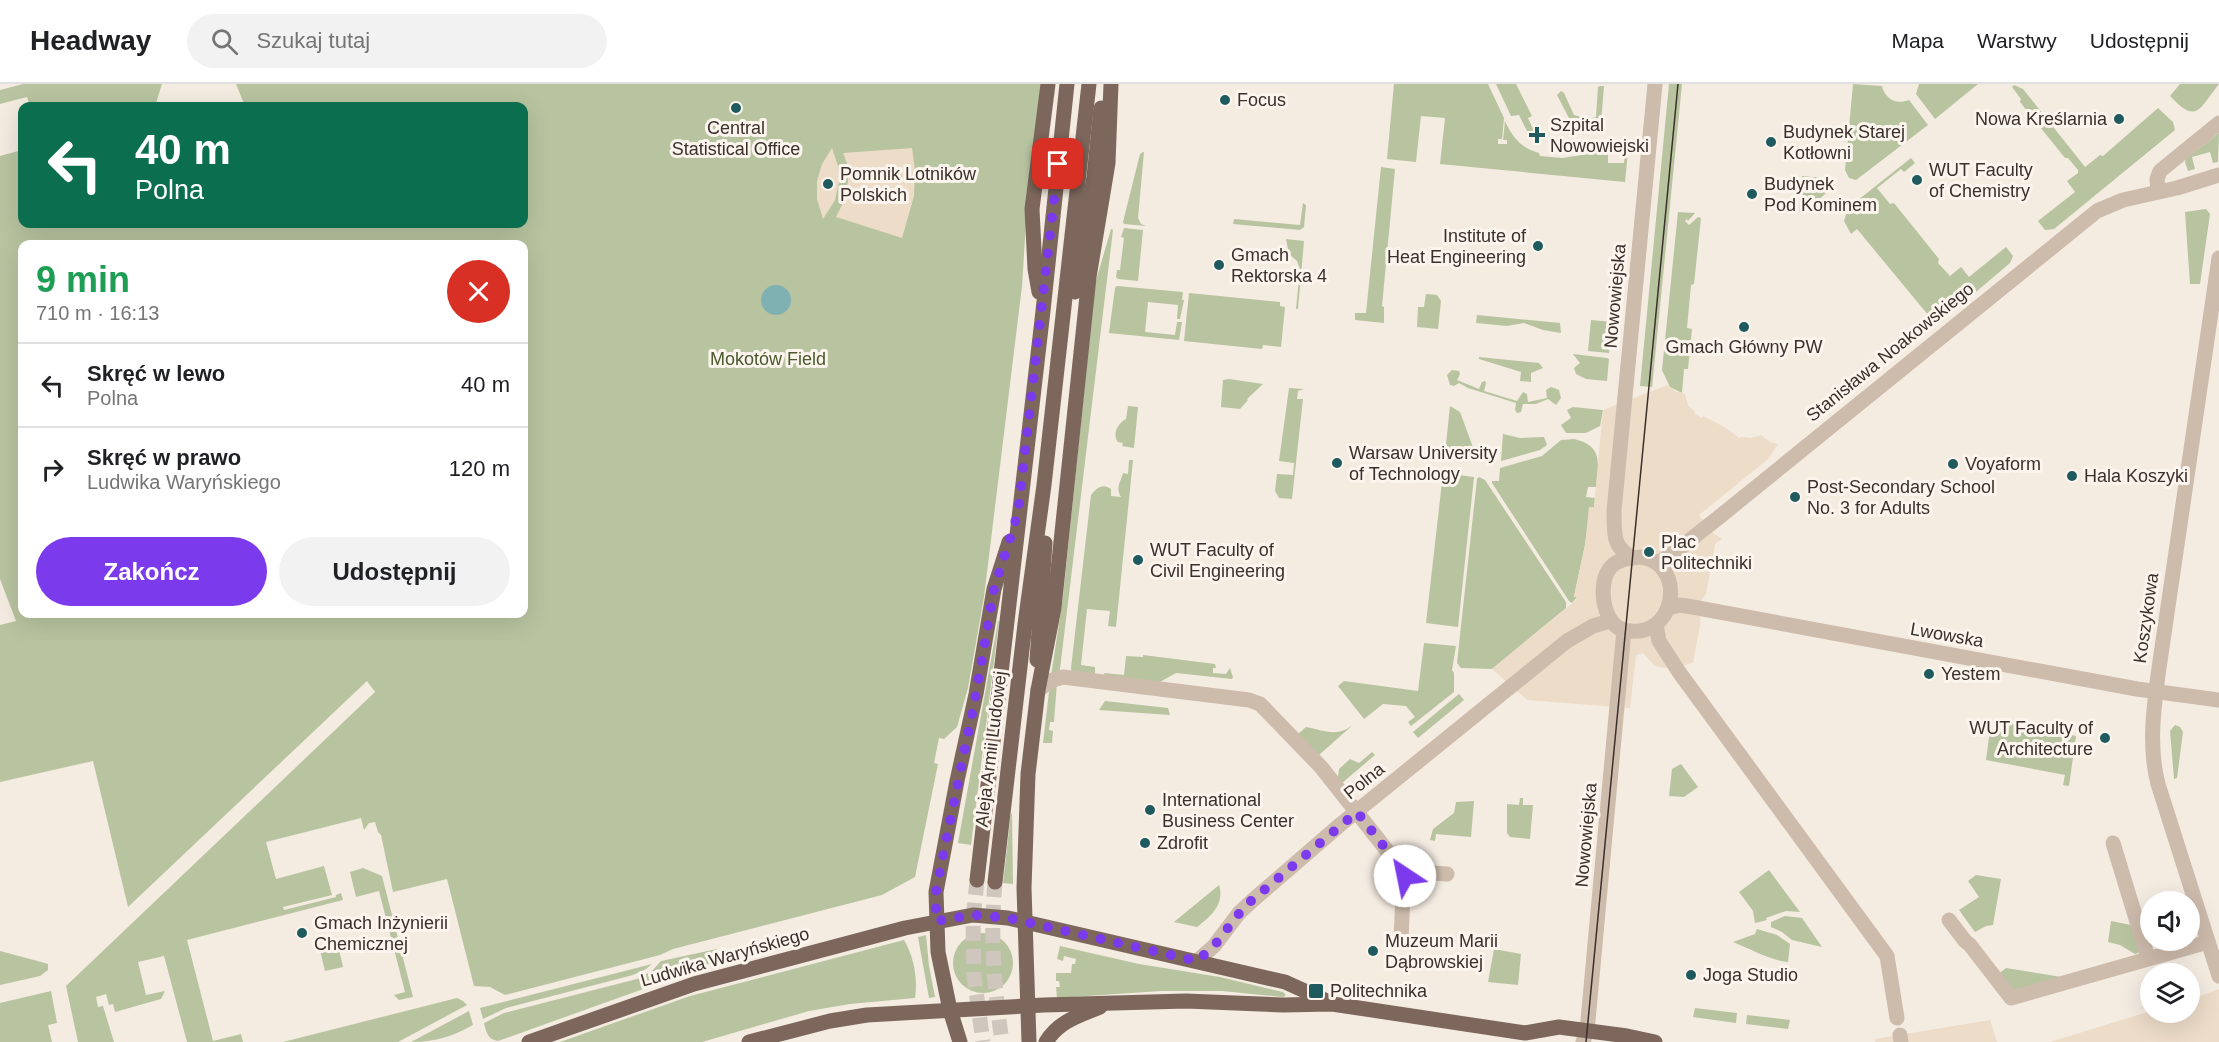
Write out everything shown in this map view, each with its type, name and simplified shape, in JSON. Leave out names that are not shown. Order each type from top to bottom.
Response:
[{"type":"main road","points":[[1043,311],[1035,269],[1032,209],[1048,84]]},
{"type":"main road","name":"Aleja Armii Ludowej","points":[[977,880],[1067,84]]},
{"type":"main road","name":"Aleja Armii Ludowej","points":[[995,882],[1061,341],[1089,84]]},
{"type":"main road","points":[[1061,341],[1076,290],[1094,177],[1104,84]]},
{"type":"main road","points":[[1029,1042],[1025,922],[1025,809],[1038,690],[1054,608],[1089,277],[1108,163],[1111,84]]},
{"type":"main road","points":[[1038,690],[1038,642],[1045,534],[1044,484]]},
{"type":"main road","points":[[960,1042],[950,1010],[938,952],[936,892],[976,694],[994,589],[1018,513]]},
{"type":"main road","name":"Ludwika Waryńskiego","points":[[529,1042],[694,984],[936,921],[974,915],[1025,922]]},
{"type":"main road","points":[[1025,922],[1285,982],[1332,1004]]},
{"type":"main road","points":[[748,1042],[847,1018],[1027,1006],[1186,1001],[1274,1005],[1332,1004],[1525,1033],[1549,1028],[1585,1036],[1654,1042]]},
{"type":"main road","points":[[1047,1042],[1065,1021],[1107,1004]]},
{"type":"main road","points":[[1525,1033],[1540,1042]]},
{"type":"street","name":"Nowowiejska","points":[[1609,570],[1608,543],[1614,511],[1655,84]]},
{"type":"street","points":[[2158,192],[2157,179],[2160,171],[2219,123]]},
{"type":"street","name":"Stanisława Noakowskiego","points":[[1658,563],[1723,514],[2087,218],[2119,201],[2219,175]]},
{"type":"street","name":"Koszykowa","points":[[2219,258],[2156,692],[2152,734],[2154,769],[2219,976]]},
{"type":"street","points":[[2203,368],[2219,370]]},
{"type":"street","name":"Nowowiejska","points":[[1614,511],[1616,543],[1624,553],[1632,558]]},
{"type":"street","points":[[1632,558],[1648,558],[1658,563],[1665,573],[1671,590],[1669,608],[1663,619],[1656,625],[1638,630],[1624,630],[1614,626],[1610,621],[1604,598],[1609,570],[1618,562],[1632,558]]},
{"type":"street","name":"Polna","points":[[1197,961],[1214,946],[1245,906],[1567,641],[1593,614],[1604,598]]},
{"type":"street","name":"Lwowska","points":[[1669,608],[1679,605],[1688,606],[2156,692],[2219,700]]},
{"type":"street","name":"Polna","points":[[1567,641],[1593,626],[1610,621]]},
{"type":"street","points":[[1656,625],[1659,641],[1678,672],[1887,956],[1897,1018]]},
{"type":"street","name":"Nowowiejska","points":[[1585,1036],[1624,630]]},
{"type":"street","points":[[1038,690],[1053,680],[1063,677],[1249,700],[1264,707],[1314,758],[1403,871],[1405,876],[1401,939]]},
{"type":"street","points":[[2113,843],[2148,958]]},
{"type":"street","points":[[1403,871],[1447,874]]},
{"type":"street","points":[[1948,920],[2011,998],[2208,942]]},
{"type":"green space","points":[[23,84],[162,84],[156,102],[29,102],[27,97],[0,104],[0,90]]},
{"type":"green space","name":"Mokotów Field","points":[[236,84],[1041,84],[1026,223],[1022,286],[984,597],[968,688],[957,727],[944,739],[939,738],[934,763],[938,764],[915,877],[882,895],[505,995],[490,987],[474,986],[447,879],[393,892],[381,835],[375,822],[369,823],[364,830],[361,818],[266,842],[276,879],[324,866],[332,895],[283,907],[284,910],[336,897],[341,893],[343,900],[187,940],[213,1041],[241,1034],[243,1042],[187,1042],[164,956],[138,962],[146,995],[165,991],[161,999],[115,1012],[113,1004],[109,1005],[106,994],[96,997],[98,1007],[103,1006],[114,1042],[78,1042],[66,986],[375,692],[367,681],[128,907],[93,761],[0,782],[0,625],[16,621],[0,579],[0,156],[18,151],[18,228],[528,228],[528,102],[243,102]]},
{"type":"green space","points":[[1394,84],[1488,84],[1504,118],[1502,139],[1498,139],[1498,144],[1507,144],[1507,140],[1503,140],[1505,121],[1518,141],[1539,153],[1540,156],[1562,158],[1608,151],[1608,163],[1624,163],[1625,152],[1628,152],[1625,182],[1440,164],[1445,118],[1421,116],[1416,162],[1387,159]]},
{"type":"green space","points":[[1496,84],[1516,84],[1532,116],[1528,118],[1535,133],[1541,134],[1541,137],[1529,135],[1519,115],[1511,116]]},
{"type":"green space","points":[[1669,84],[1682,84],[1651,398],[1652,387],[1640,386]]},
{"type":"green space","points":[[1853,84],[1882,86],[1883,91],[1892,100],[1900,102],[1909,100],[1928,125],[1856,180],[1849,178],[1845,170]]},
{"type":"green space","points":[[1919,84],[1978,84],[1935,119],[1916,94]]},
{"type":"green space","points":[[2180,84],[2219,84],[2202,106],[2192,112],[2179,105],[2170,96]]},
{"type":"green space","points":[[2014,85],[2023,89],[2085,167],[2100,155],[2103,156],[2158,108],[2173,122],[2175,130],[2054,229],[2045,230],[2038,221],[2075,192],[2067,181],[2078,173],[2078,170],[2068,158],[2065,158],[2020,102],[2021,99],[2012,87]]},
{"type":"green space","points":[[1604,86],[1601,123],[1570,120],[1557,95],[1561,91],[1564,93],[1574,115],[1589,119],[1596,117],[1598,87]]},
{"type":"green space","points":[[2219,133],[2218,162],[2213,163],[2210,152],[2192,157],[2195,169],[2188,171],[2186,159]]},
{"type":"green space","points":[[1144,152],[1138,218],[1141,224],[1146,226],[1124,224],[1140,154]]},
{"type":"green space","points":[[1911,158],[1915,163],[1904,172],[1901,169],[1877,188],[1890,204],[1894,203],[1950,276],[1961,267],[1969,277],[2006,247],[2013,256],[2010,263],[1957,308],[1949,300],[1929,316],[1857,229],[1851,234],[1844,221],[1849,207],[1858,216],[1853,204]]},
{"type":"green space","points":[[1381,167],[1395,169],[1382,306],[1384,307],[1384,323],[1355,320],[1355,313],[1366,313]]},
{"type":"green space","points":[[1802,176],[1822,178],[1828,183],[1828,191],[1809,209],[1799,212]]},
{"type":"green space","points":[[1303,203],[1306,205],[1304,227],[1300,230],[1233,224],[1234,219],[1300,225]]},
{"type":"green space","points":[[2206,209],[2210,214],[2200,284],[2190,284],[2185,212]]},
{"type":"green space","points":[[1678,212],[1695,213],[1688,221],[1687,219],[1685,221],[1689,225],[1698,217],[1701,218],[1687,328],[1692,329],[1688,369],[1684,369],[1682,393],[1670,387],[1662,370]]},
{"type":"green space","points":[[1124,228],[1143,230],[1138,281],[1116,277],[1117,270],[1120,270],[1124,238],[1121,237]]},
{"type":"green space","points":[[1111,229],[1113,230],[1060,669],[1059,673],[1051,676],[1063,597],[1095,284]]},
{"type":"green space","points":[[1286,239],[1304,241],[1298,309],[1296,309],[1300,269],[1297,261],[1289,254]]},
{"type":"green space","points":[[1117,286],[1183,292],[1182,300],[1184,300],[1180,319],[1177,319],[1178,305],[1148,302],[1145,332],[1175,335],[1177,322],[1182,322],[1179,340],[1109,333]]},
{"type":"green space","points":[[1189,293],[1280,302],[1280,306],[1285,307],[1281,347],[1263,345],[1262,349],[1184,341]]},
{"type":"green space","points":[[1426,294],[1437,295],[1441,301],[1438,329],[1417,327],[1418,307],[1424,307]]},
{"type":"green space","points":[[1477,315],[1560,323],[1561,333],[1543,330],[1524,323],[1507,326],[1476,323]]},
{"type":"green space","points":[[1591,320],[1612,322],[1609,353],[1588,351]]},
{"type":"green space","points":[[1573,354],[1609,359],[1607,381],[1586,379],[1576,374],[1574,368],[1580,363]]},
{"type":"green space","points":[[1479,357],[1539,363],[1543,368],[1531,373],[1531,382],[1520,381],[1521,372],[1479,359]]},
{"type":"green space","points":[[1452,370],[1459,371],[1457,380],[1479,389],[1485,381],[1484,391],[1517,401],[1523,392],[1527,394],[1528,402],[1547,398],[1546,390],[1551,387],[1559,390],[1561,398],[1556,405],[1548,399],[1536,404],[1523,404],[1521,412],[1517,413],[1516,403],[1459,383],[1454,386],[1450,385],[1447,375]]},
{"type":"green space","points":[[1223,380],[1263,384],[1240,409],[1221,407]]},
{"type":"green space","points":[[1289,388],[1304,389],[1298,391],[1297,399],[1303,399],[1292,499],[1279,498],[1275,491],[1277,474],[1293,475],[1294,463],[1279,461]]},
{"type":"green space","points":[[1128,406],[1138,407],[1134,448],[1122,446],[1123,443],[1116,439],[1118,426],[1126,419]]},
{"type":"green space","points":[[1450,406],[1460,412],[1477,458],[1445,454]]},
{"type":"green space","points":[[1573,407],[1603,410],[1600,426],[1586,433],[1566,433],[1561,425],[1571,418],[1567,410]]},
{"type":"green space","points":[[1503,434],[1520,438],[1544,437],[1547,445],[1540,450],[1501,461]]},
{"type":"green space","points":[[1574,439],[1584,442],[1595,451],[1598,464],[1596,487],[1588,487],[1586,497],[1595,498],[1594,507],[1590,507],[1585,545],[1574,596],[1577,597],[1572,603],[1492,481],[1499,481],[1500,468],[1542,456],[1561,440]]},
{"type":"green space","points":[[1129,460],[1133,460],[1116,627],[1108,626],[1110,611],[1087,609],[1081,665],[1095,667],[1095,674],[1072,674],[1091,495],[1098,488],[1105,486],[1111,489],[1111,496],[1121,497],[1118,490],[1119,485],[1123,473],[1128,474]]},
{"type":"green space","points":[[1443,473],[1474,477],[1458,627],[1426,623]]},
{"type":"green space","points":[[1479,477],[1485,480],[1566,602],[1566,608],[1492,669],[1461,668],[1457,663]]},
{"type":"green space","points":[[999,621],[971,845],[958,843]]},
{"type":"green space","points":[[1424,643],[1456,646],[1452,670],[1454,692],[1411,726],[1408,722],[1415,717],[1406,706],[1383,704],[1364,719],[1338,686],[1344,681],[1418,691]]},
{"type":"green space","points":[[1143,655],[1215,664],[1216,668],[1213,668],[1213,673],[1226,674],[1230,668],[1233,677],[1232,679],[1176,673],[1158,683],[1105,676],[1104,673],[1124,675],[1126,656],[1143,657]]},
{"type":"green space","points":[[1057,682],[1054,722],[1050,722],[1049,730],[1053,731],[1052,743],[1043,743],[1049,692]]},
{"type":"green space","points":[[1459,694],[1464,700],[1418,738],[1413,732]]},
{"type":"green space","points":[[1105,701],[1168,708],[1170,715],[1099,710]]},
{"type":"green space","points":[[1355,723],[1319,755],[1298,734],[1306,727],[1338,732]]},
{"type":"green space","points":[[2010,723],[2076,736],[2069,786],[2063,785],[2065,775],[1986,760],[1990,730],[2008,733]]},
{"type":"green space","points":[[2175,725],[2183,732],[2177,778],[2174,779],[2170,731]]},
{"type":"green space","points":[[1372,752],[1375,755],[1342,783],[1338,777],[1339,769],[1350,759],[1359,763]]},
{"type":"green space","points":[[1681,764],[1698,787],[1684,797],[1669,796],[1672,769]]},
{"type":"green space","points":[[1520,798],[1523,798],[1523,805],[1533,805],[1530,839],[1510,837],[1507,833],[1507,804],[1519,805]]},
{"type":"green space","points":[[1474,801],[1471,837],[1436,834],[1435,841],[1430,840],[1433,829],[1454,813],[1456,802]]},
{"type":"green space","points":[[1012,814],[1013,884],[1003,883]]},
{"type":"green space","points":[[363,868],[382,876],[413,997],[399,1000],[394,995],[405,992],[379,891],[356,897],[350,872]]},
{"type":"green space","points":[[1769,870],[1800,912],[1786,911],[1755,923],[1753,911],[1739,892]]},
{"type":"green space","points":[[1976,875],[2001,879],[1993,925],[1975,932],[1959,910],[1979,897],[1968,881]]},
{"type":"green space","points":[[1219,885],[1220,898],[1216,909],[1202,923],[1197,927],[1174,922]]},
{"type":"green space","points":[[1785,916],[1802,918],[1822,947],[1792,940],[1771,927],[1771,922]]},
{"type":"green space","points":[[2111,921],[2131,925],[2140,951],[2135,954],[2120,945],[2108,942]]},
{"type":"green space","points":[[1757,929],[1777,935],[1790,944],[1788,962],[1767,957],[1733,942],[1755,934]]},
{"type":"green space","points":[[983,933],[1000,938],[1008,946],[1013,963],[1008,980],[1000,988],[983,993],[966,988],[958,980],[953,963],[958,946],[966,938]]},
{"type":"green space","points":[[926,935],[935,997],[929,998],[918,937]]},
{"type":"green space","points":[[904,940],[914,968],[915,998],[850,1004],[809,1011],[702,1042],[560,1042],[690,996]]},
{"type":"green space","points":[[337,941],[343,967],[325,971],[319,946]]},
{"type":"green space","points":[[1060,946],[1139,964],[1220,977],[1283,992],[1286,995],[1283,997],[1222,991],[1161,991],[1057,998],[1056,987],[1060,987],[1059,981],[1056,981],[1056,973],[1071,973],[1072,964],[1075,964],[1076,959],[1064,956],[1063,961],[1057,959]]},
{"type":"green space","points":[[717,949],[720,959],[688,973],[498,1041],[488,1035],[484,1023],[504,1013],[637,979],[652,971],[661,961]]},
{"type":"green space","points":[[1494,949],[1521,954],[1518,985],[1488,982]]},
{"type":"green space","points":[[0,951],[48,964],[48,970],[40,976],[0,985]]},
{"type":"green space","points":[[652,964],[633,975],[506,1008],[483,1019],[480,1008]]},
{"type":"green space","points":[[2006,968],[2062,977],[2012,993],[1997,975]]},
{"type":"green space","points":[[51,991],[57,1023],[48,1025],[52,1042],[0,1042],[0,1003]]},
{"type":"green space","points":[[457,998],[467,1005],[398,1042],[283,1042]]},
{"type":"green space","points":[[1695,1008],[1737,1013],[1736,1023],[1693,1017]]},
{"type":"green space","points":[[469,1011],[473,1025],[443,1038],[411,1042]]},
{"type":"green space","points":[[1747,1015],[1790,1020],[1788,1029],[1746,1024]]},
{"type":"shaded area","name":"Pomnik Lotników Polskich","points":[[832,148],[838,166],[839,182],[835,200],[823,219],[817,199],[817,181],[822,164]]},
{"type":"shaded area","points":[[912,148],[915,170],[914,196],[902,238],[836,217],[845,199],[848,181],[847,163],[843,153]]},
{"type":"shaded area","name":"Plac Politechniki","points":[[1668,385],[1675,391],[1685,394],[1688,405],[1695,414],[1726,428],[1739,438],[1761,435],[1770,442],[1778,444],[1768,459],[1699,515],[1714,534],[1722,539],[1715,544],[1706,594],[1701,601],[1700,626],[1693,662],[1664,668],[1655,666],[1643,653],[1636,655],[1630,708],[1527,700],[1492,669],[1576,600],[1577,597],[1574,597],[1585,545],[1589,507],[1594,507],[1603,410]]},
{"type":"shaded area","points":[[2219,989],[2219,1042],[2050,1042],[2140,1014],[2140,1023],[2200,1023],[2200,996]]},
{"type":"shaded area","points":[[1990,1020],[1997,1042],[1875,1042],[1875,1039]]},
{"type":"water","points":[[776,285],[787,289],[791,300],[787,311],[776,315],[765,311],[761,300],[765,289]]},
{"type":"tunnel","points":[[977,880],[973,921],[974,976],[983,1042]]},
{"type":"tunnel","points":[[995,882],[994,962],[1002,1042]]},
{"type":"tram line","points":[[1586,1042],[1678,84]]},
{"type":"place","name":"Focus","points":[[1225,100]]},
{"type":"place","name":"Central Statistical Office","points":[[736,108]]},
{"type":"place","name":"Nowa Kreślarnia","points":[[2119,119]]},
{"type":"place","name":"Szpital Nowowiejski","points":[[1537,135]]},
{"type":"place","name":"Budynek Starej Kotłowni","points":[[1771,142]]},
{"type":"place","name":"WUT Faculty of Chemistry","points":[[1917,180]]},
{"type":"place","name":"Pomnik Lotników Polskich","points":[[828,184]]},
{"type":"place","name":"Budynek Pod Kominem","points":[[1752,194]]},
{"type":"place","name":"Institute of Heat Engineering","points":[[1538,246]]},
{"type":"place","name":"Gmach Rektorska 4","points":[[1219,265]]},
{"type":"place","name":"Gmach Główny PW","points":[[1744,327]]},
{"type":"place","name":"Warsaw University of Technology","points":[[1337,463]]},
{"type":"place","name":"Voyaform","points":[[1953,464]]},
{"type":"place","name":"Hala Koszyki","points":[[2072,476]]},
{"type":"place","name":"Post-Secondary School No. 3 for Adults","points":[[1795,497]]},
{"type":"place","name":"Plac Politechniki","points":[[1649,552]]},
{"type":"place","name":"WUT Faculty of Civil Engineering","points":[[1138,560]]},
{"type":"place","name":"Yestem","points":[[1929,674]]},
{"type":"place","name":"WUT Faculty of Architecture","points":[[2105,738]]},
{"type":"place","name":"International Business Center","points":[[1150,810]]},
{"type":"place","name":"Zdrofit","points":[[1145,843]]},
{"type":"place","name":"Gmach Inżynierii Chemicznej","points":[[302,933]]},
{"type":"place","name":"Muzeum Marii Dąbrowskiej","points":[[1373,951]]},
{"type":"place","name":"Joga Studio","points":[[1691,975]]},
{"type":"place","name":"Politechnika","points":[[1316,991]]},
{"type":"route","points":[[1058,164],[1043,311],[1018,513],[994,589],[976,694],[936,892],[936,921],[974,915],[1008,918],[1197,961],[1214,946],[1245,906],[1357,812],[1405,876]]}]
